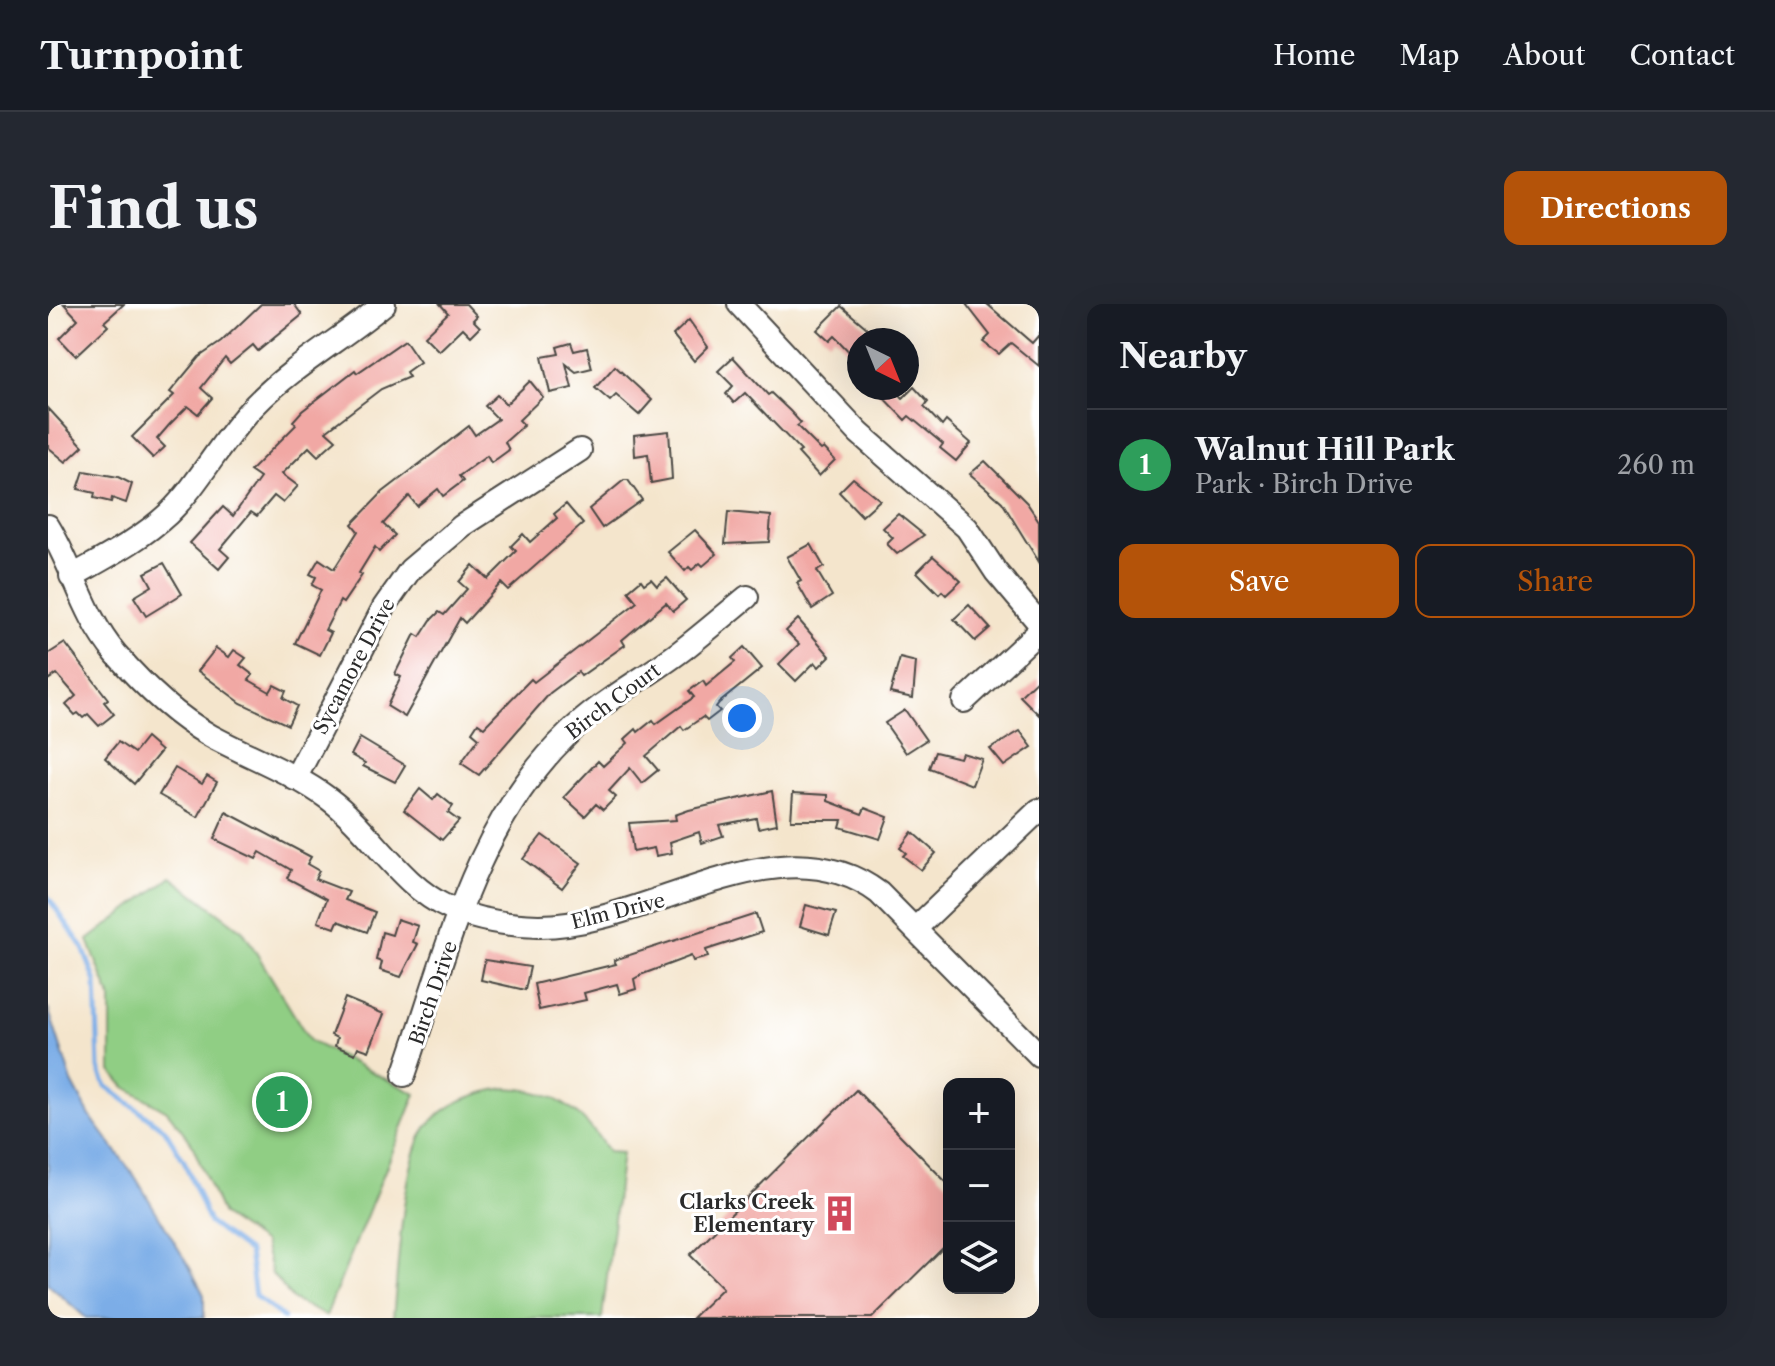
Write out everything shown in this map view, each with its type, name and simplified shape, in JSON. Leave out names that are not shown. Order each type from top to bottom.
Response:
[{"type":"street","points":[[71,577],[118,550],[167,514],[221,442],[256,403],[303,361],[384,304]]},
{"type":"street","points":[[739,304],[859,433],[967,528],[996,572],[1039,623]]},
{"type":"street","name":"Sycamore Drive","points":[[295,779],[384,607],[410,570],[462,526],[580,450]]},
{"type":"street","name":"Elm Drive","points":[[48,526],[98,630],[151,691],[209,735],[295,779],[347,814],[399,870],[434,899],[461,912],[510,923],[575,924],[613,916],[765,867],[794,864],[828,868],[858,880],[916,928],[1039,1055]]},
{"type":"street","name":"Birch Court","points":[[461,912],[496,826],[529,776],[550,752],[583,720],[681,651],[747,597]]},
{"type":"street","points":[[964,701],[1039,631]]},
{"type":"street","points":[[916,928],[1039,810]]},
{"type":"street","name":"Birch Drive","points":[[404,1075],[461,912]]},
{"type":"green space","points":[[171,877],[243,931],[310,1041],[416,1094],[326,1316],[293,1300],[272,1274],[264,1243],[222,1215],[191,1142],[167,1111],[125,1087],[111,1071],[111,999],[88,940]]},
{"type":"green space","points":[[506,1088],[539,1093],[566,1105],[589,1125],[608,1152],[622,1153],[602,1318],[393,1318],[407,1187],[420,1139],[437,1116],[455,1104],[475,1095]]},
{"type":"water","points":[[48,1008],[72,1082],[90,1116],[136,1178],[190,1268],[204,1295],[204,1318],[86,1318],[48,1284]]},
{"type":"building","points":[[64,304],[124,304],[104,322],[108,326],[76,356],[59,338],[78,319]]},
{"type":"building","points":[[261,304],[294,304],[302,315],[258,351],[253,345],[230,364],[225,358],[201,388],[212,398],[198,414],[188,406],[170,424],[157,439],[165,447],[153,458],[132,437],[174,395],[170,392],[199,357],[221,342]]},
{"type":"building","points":[[440,304],[466,304],[477,316],[473,320],[480,327],[471,336],[463,328],[439,351],[424,336],[448,313]]},
{"type":"building","points":[[966,304],[987,304],[1032,343],[1039,335],[1039,366],[1011,343],[999,354],[983,342],[990,335]]},
{"type":"building","points":[[841,306],[867,328],[847,328],[847,350],[834,336],[829,341],[817,330]]},
{"type":"building","points":[[689,320],[708,347],[694,361],[673,335]]},
{"type":"building","points":[[405,340],[420,362],[406,372],[409,377],[381,389],[326,431],[336,440],[318,456],[309,447],[282,474],[298,486],[283,503],[274,496],[257,516],[251,512],[220,549],[229,557],[219,569],[190,543],[223,507],[233,516],[260,478],[250,471],[296,425],[293,421],[302,411],[355,370],[357,373]]},
{"type":"building","points":[[571,343],[574,351],[587,348],[592,368],[576,372],[566,364],[572,388],[550,393],[542,357],[559,354],[557,347]]},
{"type":"building","points":[[733,357],[768,395],[771,393],[790,411],[801,423],[797,426],[835,460],[819,476],[798,453],[801,451],[745,393],[734,403],[726,394],[733,386],[718,371]]},
{"type":"building","points":[[615,366],[652,400],[639,415],[616,395],[610,401],[595,388]]},
{"type":"building","points":[[530,381],[543,397],[519,420],[524,425],[505,442],[509,450],[491,463],[487,456],[459,476],[463,481],[443,496],[438,489],[417,506],[409,496],[383,524],[395,535],[379,552],[375,547],[359,573],[362,575],[343,603],[340,601],[325,630],[331,633],[320,655],[295,643],[321,590],[312,585],[316,577],[310,574],[319,559],[334,569],[358,531],[352,524],[383,492],[469,426],[475,435],[498,419],[485,406],[497,395],[506,404]]},
{"type":"building","points":[[919,392],[928,402],[924,407],[942,426],[946,421],[971,443],[956,461],[940,448],[943,444],[909,416],[905,420],[886,400],[919,400]]},
{"type":"building","points":[[48,408],[83,446],[66,462],[48,447]]},
{"type":"building","points":[[669,431],[672,479],[651,483],[648,454],[635,456],[634,435]]},
{"type":"building","points":[[985,461],[1027,503],[1039,521],[1039,562],[1002,502],[970,474]]},
{"type":"building","points":[[84,471],[118,477],[132,484],[126,503],[112,498],[111,502],[94,498],[95,493],[78,489]]},
{"type":"building","points":[[853,478],[880,500],[862,516],[839,492]]},
{"type":"building","points":[[628,480],[642,500],[602,528],[589,509]]},
{"type":"building","points":[[566,504],[583,524],[508,590],[501,583],[465,623],[460,618],[405,717],[387,706],[401,677],[395,674],[415,634],[420,637],[431,620],[439,612],[444,615],[467,589],[459,582],[473,565],[488,579],[516,551],[511,546],[523,534],[530,542],[557,518],[554,514]]},
{"type":"building","points":[[728,512],[771,516],[769,542],[725,544]]},
{"type":"building","points":[[898,514],[924,535],[897,554],[887,544],[893,538],[883,528]]},
{"type":"building","points":[[695,530],[717,554],[703,566],[700,563],[692,570],[689,567],[685,571],[668,552]]},
{"type":"building","points":[[811,544],[824,567],[817,571],[832,596],[812,609],[787,557]]},
{"type":"building","points":[[933,556],[961,581],[946,595],[942,591],[939,594],[917,572]]},
{"type":"building","points":[[164,563],[182,594],[146,616],[134,597],[152,586],[145,573]]},
{"type":"building","points":[[667,578],[686,600],[673,611],[666,603],[622,640],[625,645],[581,676],[578,672],[550,693],[479,775],[461,763],[479,738],[472,732],[478,723],[484,727],[531,679],[534,682],[637,602],[628,591],[641,580],[644,584],[651,579],[657,586]]},
{"type":"building","points":[[969,605],[990,628],[975,641],[954,619]]},
{"type":"building","points":[[798,619],[830,656],[819,667],[815,662],[796,681],[779,664],[799,644],[786,631]]},
{"type":"building","points":[[65,643],[108,699],[104,702],[114,714],[99,726],[88,714],[83,718],[78,713],[75,715],[66,705],[76,696],[57,674],[48,680],[48,654]]},
{"type":"building","points":[[744,647],[762,668],[719,703],[716,707],[720,711],[707,721],[703,717],[684,730],[681,726],[646,756],[658,770],[642,783],[630,768],[609,791],[616,797],[603,810],[596,804],[585,816],[564,797],[598,761],[603,766],[628,743],[625,739],[636,729],[638,732],[653,720],[656,724],[694,697],[689,691],[703,681],[706,686],[735,662],[732,658]]},
{"type":"building","points":[[216,648],[229,657],[234,650],[246,658],[240,665],[253,675],[249,680],[270,692],[274,685],[286,691],[283,698],[297,706],[288,725],[241,703],[198,671]]},
{"type":"building","points":[[900,658],[916,662],[913,698],[890,693]]},
{"type":"building","points":[[1039,678],[1039,715],[1020,696]]},
{"type":"building","points":[[905,710],[926,740],[906,753],[885,723]]},
{"type":"building","points":[[1020,731],[1032,747],[1004,766],[990,749]]},
{"type":"building","points":[[146,738],[161,751],[134,784],[105,758],[118,742],[134,753]]},
{"type":"building","points":[[360,738],[405,765],[395,782],[363,766],[365,763],[351,755]]},
{"type":"building","points":[[935,752],[960,758],[962,753],[982,759],[972,785],[929,768]]},
{"type":"building","points":[[175,768],[202,784],[207,776],[217,782],[198,817],[159,795]]},
{"type":"building","points":[[420,789],[433,800],[438,794],[453,806],[448,813],[459,821],[442,840],[404,810]]},
{"type":"building","points":[[772,791],[777,824],[758,828],[756,818],[719,825],[723,836],[702,843],[699,832],[670,842],[672,853],[656,856],[654,848],[633,852],[629,823],[676,820],[675,815],[689,810]]},
{"type":"building","points":[[793,793],[828,795],[828,801],[862,814],[865,808],[888,817],[880,839],[840,827],[842,820],[791,820]]},
{"type":"building","points":[[226,812],[311,857],[307,864],[319,871],[315,879],[349,892],[345,900],[375,912],[367,932],[338,921],[335,928],[318,922],[327,899],[287,878],[291,870],[260,852],[256,859],[214,839]]},
{"type":"building","points":[[912,832],[936,853],[921,870],[903,856],[906,853],[900,848]]},
{"type":"building","points":[[542,835],[581,863],[562,888],[523,859]]},
{"type":"building","points":[[806,905],[836,913],[829,935],[800,926]]},
{"type":"building","points":[[756,914],[762,932],[706,950],[708,957],[693,961],[691,956],[643,974],[634,979],[636,989],[620,994],[617,984],[584,993],[586,1000],[539,1010],[534,984],[616,964],[614,960]]},
{"type":"building","points":[[397,919],[418,926],[413,942],[418,944],[401,977],[380,970],[382,962],[376,960],[382,932],[392,935]]},
{"type":"building","points":[[485,960],[530,967],[525,990],[481,980]]},
{"type":"building","points":[[345,998],[384,1014],[369,1051],[358,1047],[355,1054],[335,1046],[337,1038],[331,1035]]},
{"type":"building","name":"Clarks Creek Elementary","points":[[856,1090],[943,1179],[943,1248],[872,1318],[692,1318],[723,1288],[690,1255]]},
{"type":"waterway","points":[[48,897],[83,948],[96,982],[99,1068],[106,1086],[165,1130],[184,1161],[209,1223],[249,1252],[255,1296],[284,1318]]},
{"type":"place","name":"Walnut Hill Park","points":[[282,1102]]},
{"type":"place","name":"Clarks Creek Elementary","points":[[840,1213]]}]
